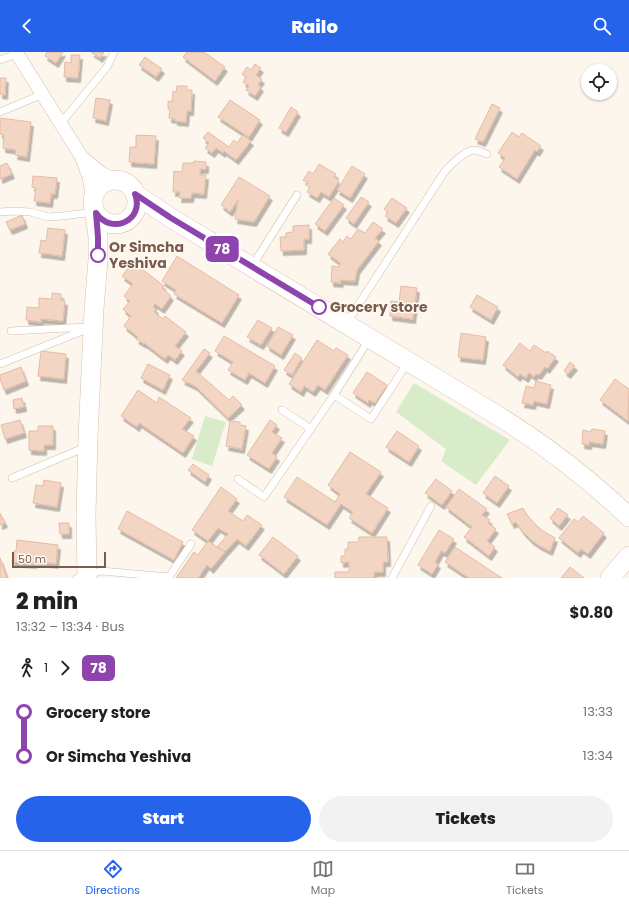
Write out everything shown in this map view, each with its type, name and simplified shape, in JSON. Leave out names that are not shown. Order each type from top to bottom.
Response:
[{"type":"street","points":[[17,53],[81,156],[88,164],[101,173],[128,184],[137,199],[136,208],[132,216],[117,228],[98,260]]},
{"type":"street","points":[[81,156],[90,177],[98,237],[98,260],[94,293],[84,577]]},
{"type":"street","points":[[116,180],[107,181],[97,189],[94,207],[98,217],[105,222],[114,224],[144,219],[173,222],[185,227]]},
{"type":"street","points":[[135,194],[185,227],[490,410],[537,441],[587,480],[629,517]]},
{"type":"street","points":[[610,578],[629,556]]},
{"type":"lane","points":[[60,123],[107,67],[114,52]]},
{"type":"lane","points":[[0,60],[17,53]]},
{"type":"lane","points":[[0,112],[42,94]]},
{"type":"lane","points":[[346,324],[445,171],[457,158],[475,150],[487,154]]},
{"type":"lane","points":[[252,267],[297,195]]},
{"type":"lane","points":[[0,212],[30,212],[49,217],[62,216],[94,207]]},
{"type":"lane","points":[[11,331],[93,327]]},
{"type":"lane","points":[[0,364],[93,327]]},
{"type":"lane","points":[[238,479],[264,497],[371,338]]},
{"type":"lane","points":[[334,395],[371,419],[409,361]]},
{"type":"lane","points":[[282,410],[311,429]]},
{"type":"lane","points":[[12,478],[88,446]]},
{"type":"lane","points":[[392,578],[431,506]]},
{"type":"lane","points":[[84,577],[101,571],[169,577],[191,544]]},
{"type":"green space","points":[[414,383],[510,440],[476,485],[441,461],[446,449],[396,412]]},
{"type":"green space","points":[[205,416],[226,422],[212,466],[192,459]]},
{"type":"building","points":[[47,52],[63,52],[56,63],[45,56]]},
{"type":"building","points":[[91,52],[104,52],[100,58]]},
{"type":"building","points":[[187,52],[204,52],[225,67],[215,81],[183,57]]},
{"type":"building","points":[[71,55],[80,55],[78,78],[64,77],[65,62],[71,63]]},
{"type":"building","points":[[145,57],[162,69],[156,77],[139,65]]},
{"type":"building","points":[[255,64],[261,68],[256,75],[262,79],[258,85],[261,87],[255,96],[246,90],[249,86],[243,82],[246,77],[242,74],[247,67],[251,70]]},
{"type":"building","points":[[0,78],[6,78],[5,95],[0,94]]},
{"type":"building","points":[[177,86],[187,86],[187,90],[192,90],[191,111],[187,111],[186,122],[175,121],[175,119],[169,118],[170,109],[168,109],[168,101],[172,102],[173,91],[176,92]]},
{"type":"building","points":[[96,98],[110,100],[106,121],[93,118]]},
{"type":"building","points":[[230,100],[260,120],[249,137],[218,117]]},
{"type":"building","points":[[492,104],[500,108],[483,142],[475,139]]},
{"type":"building","points":[[291,107],[298,112],[286,132],[279,128]]},
{"type":"building","points":[[0,118],[31,122],[27,157],[15,155],[16,150],[3,148],[4,135],[0,134]]},
{"type":"building","points":[[208,132],[229,147],[234,140],[237,143],[243,135],[251,141],[236,160],[224,151],[223,153],[216,148],[212,153],[205,148],[209,143],[203,138]]},
{"type":"building","points":[[512,132],[519,137],[522,133],[541,146],[537,152],[535,150],[517,179],[499,167],[505,158],[498,153]]},
{"type":"building","points":[[136,135],[156,136],[154,164],[129,162],[130,147],[136,147]]},
{"type":"building","points":[[194,161],[206,162],[206,169],[200,169],[200,175],[206,175],[204,194],[192,193],[191,198],[179,198],[180,192],[173,192],[174,171],[182,172],[183,163],[193,163]]},
{"type":"building","points":[[7,163],[12,174],[0,179],[0,166]]},
{"type":"building","points":[[319,164],[336,174],[334,177],[339,181],[329,197],[321,192],[317,198],[307,192],[310,187],[306,185],[308,183],[303,180],[309,171],[313,174]]},
{"type":"building","points":[[352,166],[365,174],[350,198],[337,190]]},
{"type":"building","points":[[33,176],[57,178],[55,194],[51,194],[50,203],[34,201],[36,188],[32,187]]},
{"type":"building","points":[[239,177],[270,196],[254,222],[235,219],[238,200],[230,212],[221,205]]},
{"type":"building","points":[[361,197],[369,202],[354,224],[346,218]]},
{"type":"building","points":[[334,198],[344,205],[325,231],[315,224]]},
{"type":"building","points":[[392,198],[407,208],[396,223],[385,216],[388,212],[384,209]]},
{"type":"building","points":[[22,215],[25,224],[10,230],[6,222]]},
{"type":"building","points":[[373,222],[383,229],[375,238],[379,241],[357,270],[355,281],[340,280],[341,283],[331,282],[332,266],[339,267],[340,263],[328,254],[340,239],[343,242],[347,236],[351,239],[358,229],[365,233]]},
{"type":"building","points":[[309,225],[309,239],[304,239],[304,250],[281,251],[280,237],[286,237],[286,233],[293,232],[293,226]]},
{"type":"building","points":[[48,228],[65,230],[62,256],[39,253],[41,240],[46,241]]},
{"type":"building","points":[[177,256],[239,295],[222,323],[174,294],[176,290],[162,281]]},
{"type":"building","points":[[133,262],[164,286],[162,288],[171,296],[162,309],[155,304],[153,307],[156,309],[154,312],[163,319],[165,316],[186,332],[175,346],[182,351],[175,360],[168,355],[165,359],[144,343],[136,339],[138,337],[124,326],[131,316],[123,309],[130,301],[124,296],[133,284],[122,276]]},
{"type":"building","points":[[401,286],[417,288],[413,319],[390,316],[391,301],[399,302]]},
{"type":"building","points":[[52,293],[61,294],[61,300],[65,301],[63,321],[41,319],[41,322],[26,320],[27,307],[39,308],[39,298],[52,299]]},
{"type":"building","points":[[477,295],[498,307],[491,320],[470,307]]},
{"type":"building","points":[[258,320],[272,328],[261,345],[247,337]]},
{"type":"building","points":[[278,327],[293,335],[281,355],[267,346]]},
{"type":"building","points":[[461,333],[486,337],[483,360],[458,357]]},
{"type":"building","points":[[224,336],[275,366],[265,383],[249,373],[245,380],[228,370],[233,362],[215,351]]},
{"type":"building","points":[[317,340],[334,351],[336,348],[348,355],[325,390],[318,385],[313,392],[304,386],[301,392],[289,384]]},
{"type":"building","points":[[520,343],[530,351],[534,345],[546,353],[547,351],[556,357],[547,369],[545,367],[539,375],[536,374],[534,377],[529,373],[526,378],[520,374],[518,377],[503,365]]},
{"type":"building","points":[[204,349],[210,353],[196,371],[229,400],[233,396],[242,405],[228,418],[195,386],[182,380]]},
{"type":"building","points":[[41,351],[66,354],[64,379],[38,376]]},
{"type":"building","points":[[295,353],[302,358],[292,375],[284,370]]},
{"type":"building","points":[[570,362],[575,366],[568,374],[564,371]]},
{"type":"building","points":[[148,364],[170,375],[163,390],[141,378]]},
{"type":"building","points":[[21,367],[26,381],[4,390],[0,375]]},
{"type":"building","points":[[367,372],[387,385],[375,403],[369,400],[368,403],[353,393]]},
{"type":"building","points":[[615,379],[629,389],[628,421],[600,400]]},
{"type":"building","points":[[536,381],[551,385],[547,404],[534,401],[533,405],[522,403],[526,386],[534,388]]},
{"type":"building","points":[[138,390],[157,403],[159,397],[191,418],[182,429],[194,436],[183,453],[139,423],[137,427],[121,416]]},
{"type":"building","points":[[22,398],[24,407],[14,409],[13,400]]},
{"type":"building","points":[[20,420],[24,433],[5,439],[1,425]]},
{"type":"building","points":[[270,420],[277,425],[272,432],[282,438],[272,453],[277,457],[269,469],[247,455]]},
{"type":"building","points":[[230,421],[240,422],[240,425],[246,426],[242,449],[226,446]]},
{"type":"building","points":[[38,426],[53,426],[53,445],[44,445],[44,451],[29,450],[29,431],[38,431]]},
{"type":"building","points":[[592,429],[605,431],[603,444],[589,442],[589,445],[582,444],[583,430],[591,432]]},
{"type":"building","points":[[397,431],[419,446],[409,462],[386,447]]},
{"type":"building","points":[[350,452],[381,472],[366,494],[388,508],[372,533],[349,518],[353,512],[341,504],[327,525],[284,497],[297,477],[335,502],[340,494],[328,485]]},
{"type":"building","points":[[193,464],[209,475],[205,482],[188,470]]},
{"type":"building","points":[[495,476],[509,486],[497,503],[483,493]]},
{"type":"building","points":[[436,479],[452,491],[442,505],[425,493]]},
{"type":"building","points":[[44,480],[61,483],[57,507],[33,503],[36,485],[43,486]]},
{"type":"building","points":[[221,487],[237,499],[228,511],[243,521],[247,515],[262,525],[246,546],[237,539],[225,552],[217,547],[228,534],[218,528],[208,541],[192,530]]},
{"type":"building","points":[[459,489],[487,509],[482,515],[490,520],[488,523],[496,529],[487,541],[495,547],[489,556],[464,537],[472,527],[446,507]]},
{"type":"building","points":[[523,508],[536,525],[555,538],[550,551],[531,540],[516,522],[512,524],[507,514]]},
{"type":"building","points":[[558,508],[568,515],[559,526],[550,518]]},
{"type":"building","points":[[127,511],[183,542],[174,560],[118,529]]},
{"type":"building","points":[[0,513],[5,523],[0,525]]},
{"type":"building","points":[[583,516],[604,533],[588,554],[581,549],[578,553],[559,538],[574,519],[578,522]]},
{"type":"building","points":[[59,523],[69,523],[69,534],[60,534]]},
{"type":"building","points":[[439,530],[454,539],[445,553],[441,551],[435,562],[438,564],[432,574],[418,565]]},
{"type":"building","points":[[273,537],[298,556],[284,574],[259,555]]},
{"type":"building","points":[[359,537],[387,537],[388,562],[383,562],[383,572],[374,572],[374,578],[335,578],[335,572],[349,572],[349,562],[341,563],[341,556],[345,556],[345,549],[348,549],[348,542],[358,542]]},
{"type":"building","points":[[17,540],[58,545],[56,564],[35,561],[34,564],[12,562],[14,551],[16,551]]},
{"type":"building","points":[[208,541],[225,552],[211,569],[207,565],[198,578],[176,578],[194,552],[198,555]]},
{"type":"building","points":[[455,547],[502,578],[469,578],[445,562]]},
{"type":"building","points":[[0,558],[7,578],[0,578]]},
{"type":"building","points":[[570,567],[584,578],[561,578]]},
{"type":"bus line","name":"78","points":[[98,255],[96,213],[101,220],[109,224],[126,222],[135,212],[137,199],[135,194],[171,218],[319,307]]},
{"type":"place","name":"Or Simcha Yeshiva","points":[[98,255]]},
{"type":"place","name":"Grocery store","points":[[319,307]]}]
